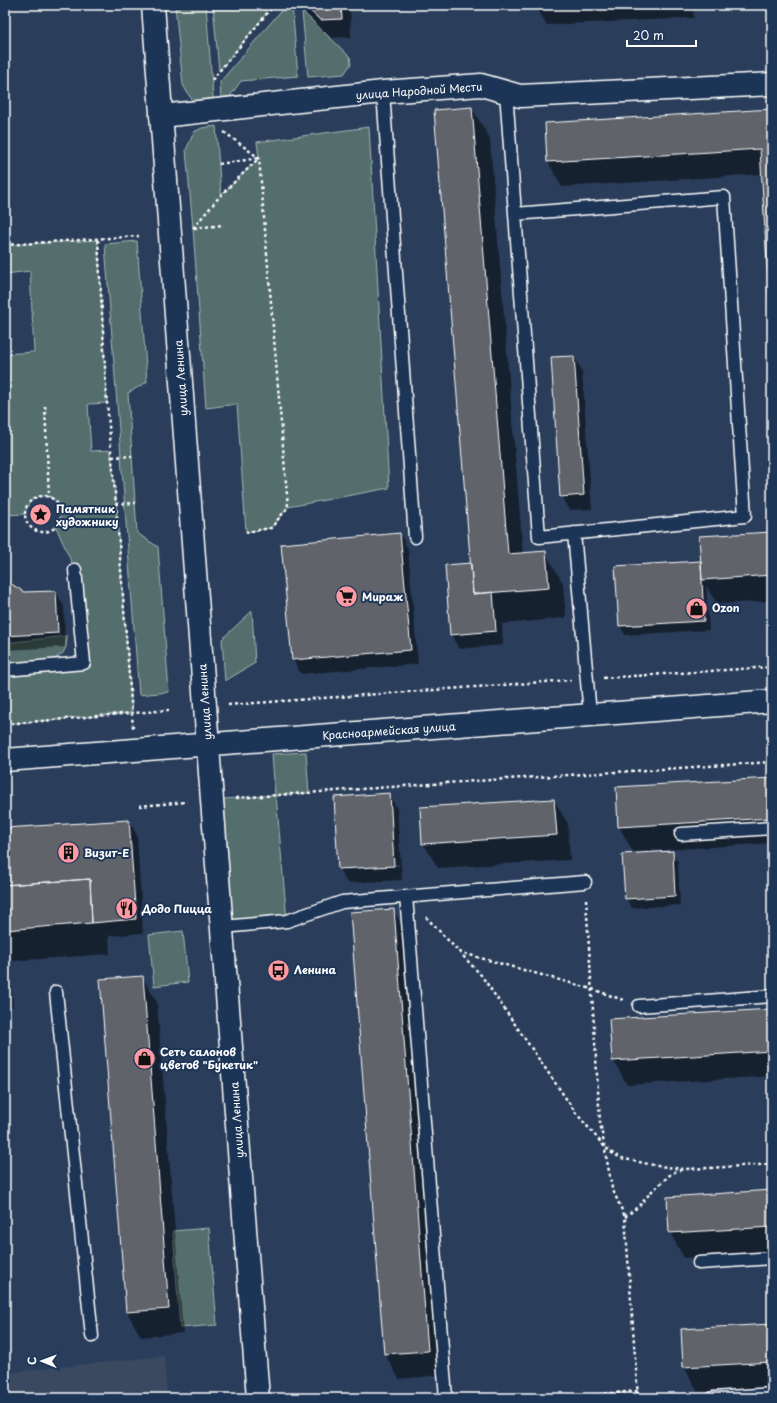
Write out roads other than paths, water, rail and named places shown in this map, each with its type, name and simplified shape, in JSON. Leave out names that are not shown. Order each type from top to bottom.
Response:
[{"type":"street","name":"улица Ленина","points":[[153,5],[258,1398]]},
{"type":"street","name":"улица Народной Мести","points":[[161,116],[383,92],[481,85],[520,96],[772,84]]},
{"type":"street","name":"Красноармейская улица","points":[[5,760],[772,701]]},
{"type":"lane","points":[[383,92],[415,537]]},
{"type":"lane","points":[[506,92],[515,214],[540,537],[745,516],[724,197],[515,214]]},
{"type":"lane","points":[[574,533],[590,715]]},
{"type":"lane","points":[[5,670],[84,663],[75,570]]},
{"type":"lane","points":[[681,834],[772,828]]},
{"type":"lane","points":[[222,927],[287,922],[342,902],[585,882]]},
{"type":"lane","points":[[406,896],[446,1398]]},
{"type":"lane","points":[[56,992],[92,1336]]},
{"type":"lane","points":[[639,1006],[772,996]]},
{"type":"lane","points":[[699,1263],[772,1258]]},
{"type":"lane","points":[[712,1398],[772,1394]]},
{"type":"place","name":"Памятник художнику","points":[[41,515]]},
{"type":"place","name":"Мираж","points":[[346,597]]},
{"type":"place","name":"Ozon","points":[[696,608]]},
{"type":"place","name":"Визит-Е","points":[[68,853]]},
{"type":"place","name":"Додо Пицца","points":[[127,909]]},
{"type":"place","name":"Ленина","points":[[278,970]]},
{"type":"place","name":"Сеть салонов цветов \"Букетик\"","points":[[145,1058]]}]
